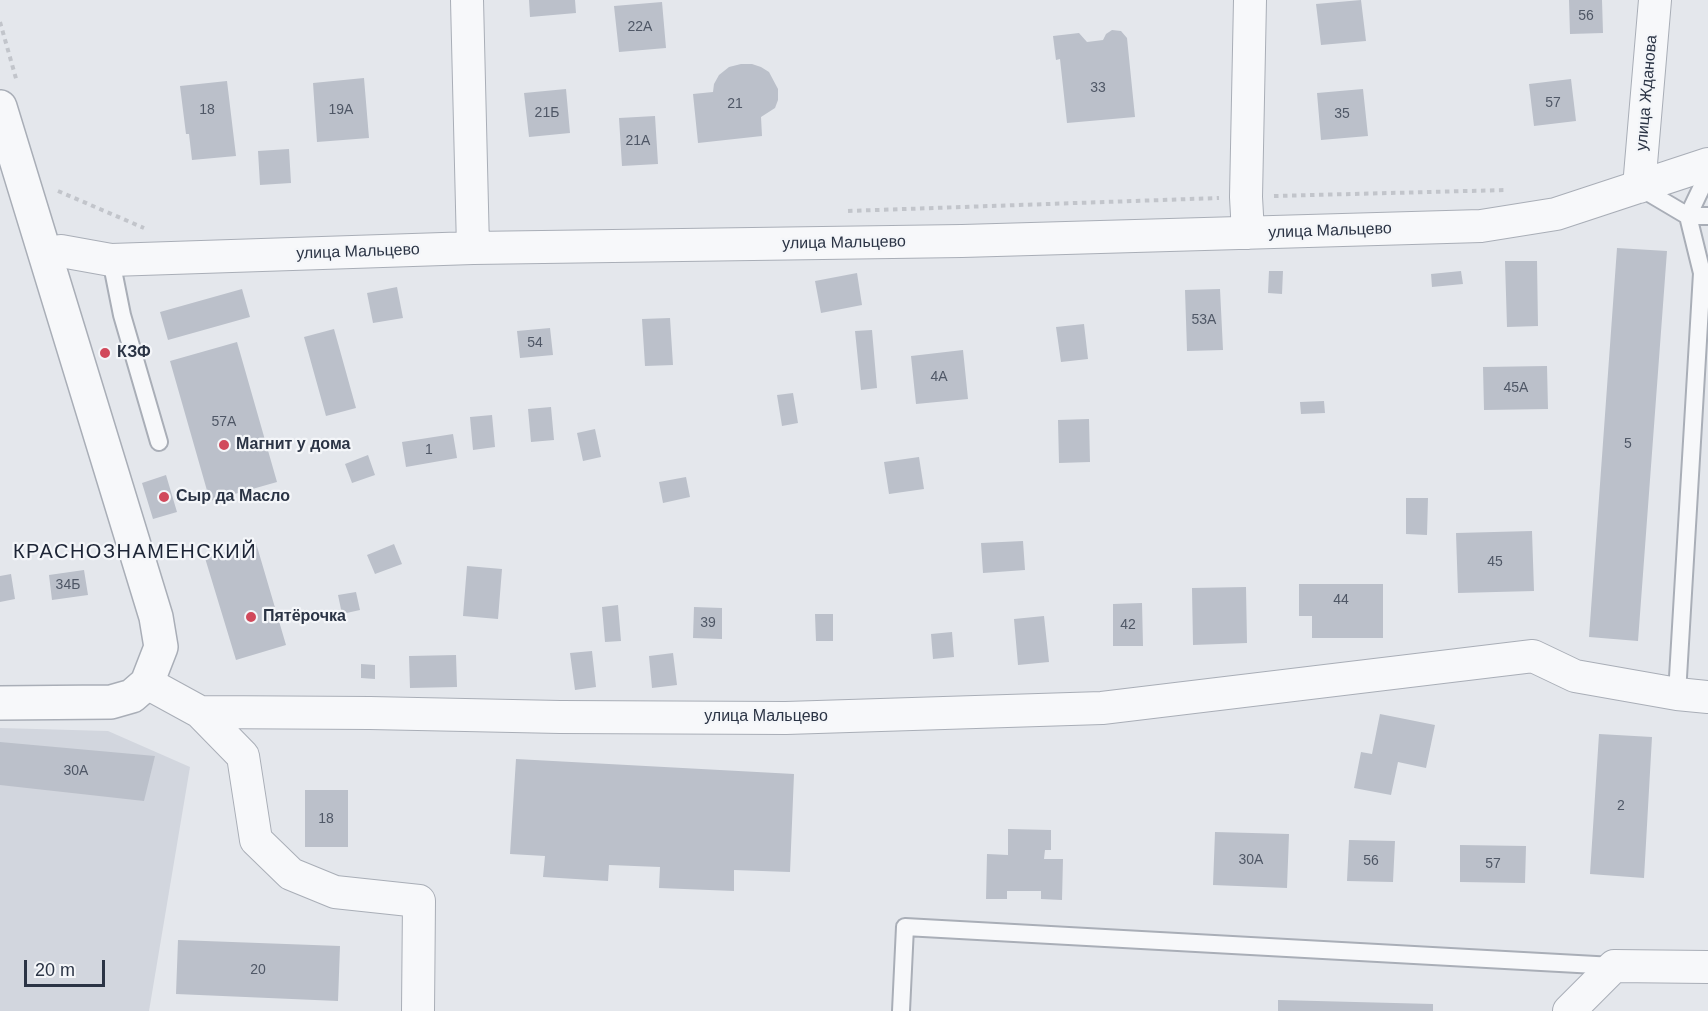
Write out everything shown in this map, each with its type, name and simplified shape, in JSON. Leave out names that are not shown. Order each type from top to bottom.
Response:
[{"type":"street","points":[[467,0],[473,248]]},
{"type":"street","points":[[1248,233],[1246,197],[1250,0]]},
{"type":"street","name":"улица Жданова","points":[[1639,187],[1655,0]]},
{"type":"street","points":[[0,107],[156,617],[161,647],[147,683],[132,696],[111,702],[0,704]]},
{"type":"street","name":"улица Мальцево","points":[[45,254],[61,251],[111,260],[473,248],[962,241],[1481,226],[1556,214],[1708,164]]},
{"type":"street","name":"улица Мальцево","points":[[147,683],[200,712],[786,718],[1102,708],[1533,656],[1575,676],[1677,694]]},
{"type":"street","points":[[1677,694],[1708,697]]},
{"type":"street","points":[[200,712],[243,756],[256,840],[291,874],[335,892],[419,901],[418,1011]]},
{"type":"street","points":[[1582,1005],[1614,966],[1708,967]]},
{"type":"lane","points":[[1677,694],[1705,273],[1688,216],[1708,174]]},
{"type":"lane","points":[[1639,187],[1688,216],[1708,216]]},
{"type":"lane","points":[[111,260],[122,315],[159,442]]},
{"type":"lane","points":[[901,1011],[905,927],[1614,966]]},
{"type":"path","points":[[56,190],[148,230]]},
{"type":"path","points":[[842,211],[1508,190]]},
{"type":"shaded area","points":[[0,728],[108,731],[190,767],[149,1011],[0,1011]]},
{"type":"building","points":[[529,0],[575,0],[576,13],[530,17]]},
{"type":"building","points":[[1361,0],[1366,41],[1321,45],[1316,4]]},
{"type":"building","points":[[1569,0],[1602,0],[1603,33],[1570,34]]},
{"type":"building","points":[[662,2],[666,48],[619,52],[614,6]]},
{"type":"building","points":[[1112,30],[1121,31],[1127,38],[1135,117],[1067,123],[1060,59],[1056,60],[1053,36],[1079,33],[1087,42],[1103,40]]},
{"type":"building","points":[[752,64],[769,72],[778,89],[775,108],[761,117],[762,136],[698,143],[693,94],[713,92],[719,75],[729,67]]},
{"type":"building","points":[[364,78],[369,138],[317,142],[313,83]]},
{"type":"building","points":[[1571,79],[1576,121],[1534,126],[1529,84]]},
{"type":"building","points":[[227,81],[236,156],[192,160],[180,86]]},
{"type":"building","points":[[566,89],[570,133],[529,137],[524,93]]},
{"type":"building","points":[[1363,89],[1368,136],[1321,140],[1317,93]]},
{"type":"building","points":[[655,116],[658,164],[622,166],[619,118]]},
{"type":"building","points":[[289,149],[291,183],[260,185],[258,151]]},
{"type":"building","points":[[1617,248],[1667,251],[1638,641],[1589,637]]},
{"type":"building","points":[[1505,261],[1537,261],[1538,326],[1507,327]]},
{"type":"building","points":[[1269,271],[1283,271],[1282,294],[1268,293]]},
{"type":"building","points":[[1461,271],[1463,284],[1432,287],[1431,274]]},
{"type":"building","points":[[857,273],[862,305],[821,313],[815,281]]},
{"type":"building","points":[[397,287],[403,318],[373,323],[367,293]]},
{"type":"building","points":[[242,289],[250,317],[168,340],[160,312]]},
{"type":"building","points":[[1220,289],[1223,350],[1187,351],[1185,290]]},
{"type":"building","points":[[670,318],[673,365],[645,366],[642,319]]},
{"type":"building","points":[[1084,324],[1088,359],[1061,362],[1056,327]]},
{"type":"building","points":[[550,328],[553,355],[520,358],[517,331]]},
{"type":"building","points":[[334,329],[356,408],[326,416],[304,337]]},
{"type":"building","points":[[872,330],[877,388],[861,390],[855,331]]},
{"type":"building","points":[[237,342],[277,482],[210,501],[170,361]]},
{"type":"building","points":[[963,350],[968,399],[916,404],[911,356]]},
{"type":"building","points":[[1547,366],[1548,409],[1484,410],[1483,367]]},
{"type":"building","points":[[793,393],[798,423],[782,426],[777,395]]},
{"type":"building","points":[[1324,401],[1325,413],[1301,414],[1300,402]]},
{"type":"building","points":[[551,407],[554,440],[531,442],[528,409]]},
{"type":"building","points":[[492,415],[495,447],[473,450],[470,417]]},
{"type":"building","points":[[1089,419],[1090,462],[1059,463],[1058,420]]},
{"type":"building","points":[[595,429],[601,457],[583,461],[577,433]]},
{"type":"building","points":[[453,434],[457,458],[406,467],[402,442]]},
{"type":"building","points":[[368,455],[375,475],[352,483],[345,464]]},
{"type":"building","points":[[919,457],[924,489],[889,494],[884,462]]},
{"type":"building","points":[[166,475],[177,512],[153,519],[142,483]]},
{"type":"building","points":[[686,477],[690,497],[663,503],[659,482]]},
{"type":"building","points":[[1406,498],[1428,498],[1427,535],[1406,534]]},
{"type":"building","points":[[1532,531],[1534,591],[1458,593],[1456,533]]},
{"type":"building","points":[[1023,541],[1025,570],[983,573],[981,543]]},
{"type":"building","name":"Пятёрочка","points":[[256,543],[286,645],[236,660],[205,558]]},
{"type":"building","points":[[394,544],[402,564],[375,574],[367,555]]},
{"type":"building","points":[[467,566],[502,569],[498,619],[463,616]]},
{"type":"building","points":[[84,570],[88,595],[52,600],[49,575]]},
{"type":"building","points":[[11,574],[15,599],[0,602],[0,576]]},
{"type":"building","points":[[1299,584],[1383,584],[1383,638],[1312,638],[1312,616],[1299,616]]},
{"type":"building","points":[[1246,587],[1247,643],[1193,645],[1192,588]]},
{"type":"building","points":[[356,592],[360,610],[342,614],[338,595]]},
{"type":"building","points":[[1142,603],[1143,646],[1113,646],[1113,604]]},
{"type":"building","points":[[618,605],[621,641],[605,642],[602,607]]},
{"type":"building","points":[[694,607],[722,608],[722,639],[693,638]]},
{"type":"building","points":[[815,614],[833,614],[833,641],[816,641]]},
{"type":"building","points":[[1044,616],[1049,662],[1018,665],[1014,619]]},
{"type":"building","points":[[952,632],[954,657],[933,659],[931,634]]},
{"type":"building","points":[[592,651],[596,687],[575,690],[570,653]]},
{"type":"building","points":[[673,653],[677,685],[652,688],[649,656]]},
{"type":"building","points":[[456,655],[457,687],[410,688],[409,656]]},
{"type":"building","points":[[361,664],[375,665],[375,679],[361,678]]},
{"type":"building","points":[[1380,714],[1435,725],[1426,768],[1398,762],[1391,795],[1354,788],[1361,752],[1372,754]]},
{"type":"building","points":[[1599,734],[1652,737],[1644,878],[1590,874]]},
{"type":"building","points":[[0,742],[155,756],[144,801],[0,785]]},
{"type":"building","points":[[516,759],[794,774],[790,872],[734,870],[734,891],[659,888],[660,867],[609,865],[608,881],[543,877],[545,856],[510,854]]},
{"type":"building","points":[[305,790],[348,790],[348,847],[305,847]]},
{"type":"building","points":[[1008,829],[1051,830],[1051,850],[1045,850],[1044,859],[1063,859],[1062,900],[1041,899],[1041,891],[1007,891],[1007,899],[986,899],[987,854],[1008,855]]},
{"type":"building","points":[[1215,832],[1289,834],[1287,888],[1213,885]]},
{"type":"building","points":[[1349,840],[1395,841],[1393,882],[1347,881]]},
{"type":"building","points":[[1460,845],[1526,846],[1525,883],[1460,882]]},
{"type":"building","points":[[178,940],[340,946],[338,1001],[176,994]]},
{"type":"building","points":[[1278,1000],[1433,1004],[1433,1011],[1278,1011]]},
{"type":"place","name":"КЗФ","points":[[105,353]]},
{"type":"place","name":"Магнит у дома","points":[[224,445]]},
{"type":"place","name":"Сыр да Масло","points":[[164,497]]},
{"type":"place","name":"Пятёрочка","points":[[251,617]]},
{"type":"district","name":"КРАСНОЗНАМЕНСКИЙ","points":[[135,552]]}]
